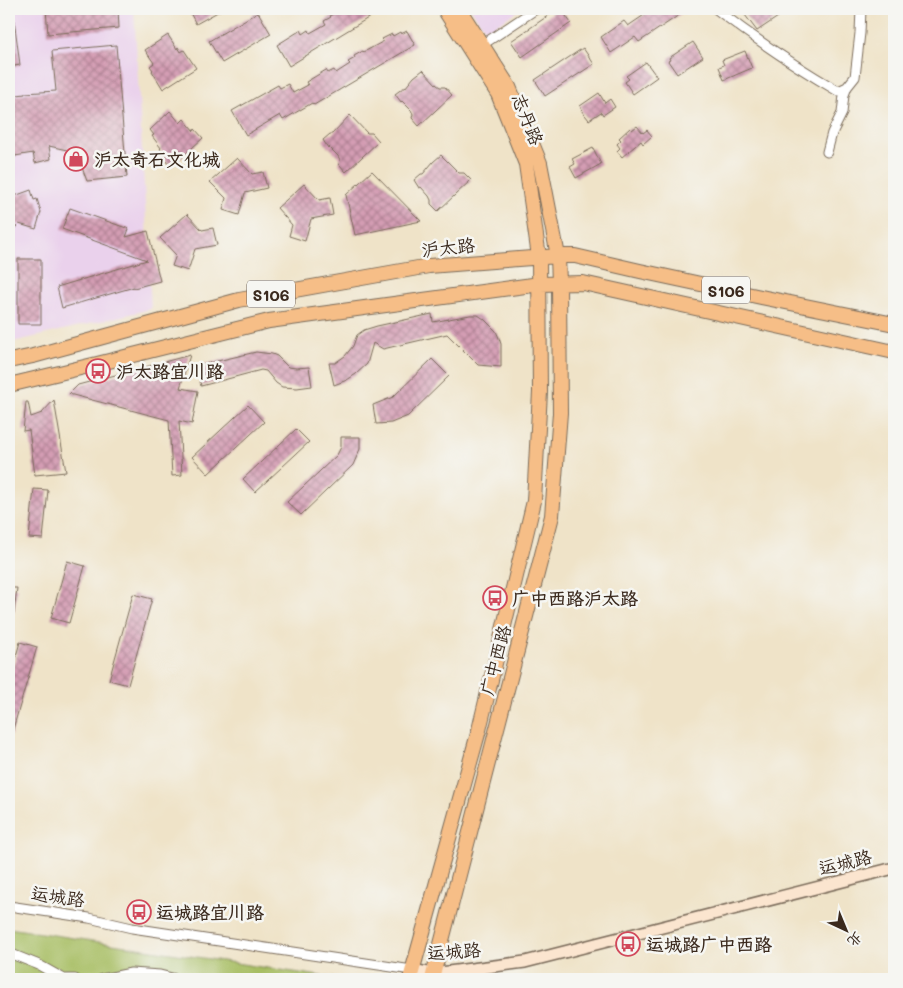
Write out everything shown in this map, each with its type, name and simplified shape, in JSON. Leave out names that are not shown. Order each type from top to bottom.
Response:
[{"type":"main road","name":"志丹路","points":[[444,9],[498,94],[526,164],[539,257]]},
{"type":"main road","name":"志丹路","points":[[459,9],[509,87],[540,164],[558,256]]},
{"type":"main road","name":"沪太路","points":[[9,361],[238,300],[429,266],[558,256],[574,256],[894,324]]},
{"type":"main road","name":"广中西路","points":[[432,977],[552,516],[560,413],[558,256]]},
{"type":"main road","name":"广中西路","points":[[411,975],[480,730],[534,501],[540,392],[539,257]]},
{"type":"main road","name":"S106","points":[[9,385],[269,321],[559,283],[583,283],[894,352]]},
{"type":"street","points":[[482,45],[536,9]]},
{"type":"street","points":[[716,9],[752,37],[821,81],[838,90],[848,87]]},
{"type":"street","points":[[827,152],[832,133],[842,113],[844,95],[855,77],[861,9]]},
{"type":"street","name":"运城路","points":[[9,906],[89,918],[132,928],[411,975],[432,977],[525,962],[894,868]]},
{"type":"street","points":[[9,953],[39,965],[64,979],[75,979]]},
{"type":"street","points":[[102,979],[131,973],[160,975],[176,979]]},
{"type":"shaded area","name":"沪太奇石文化城","points":[[9,9],[134,9],[151,309],[9,343]]},
{"type":"shaded area","points":[[471,9],[521,9],[486,31]]},
{"type":"green space","points":[[9,928],[339,979],[9,979]]},
{"type":"building","points":[[46,9],[118,9],[119,28],[48,34]]},
{"type":"building","points":[[188,9],[223,9],[196,24]]},
{"type":"building","points":[[345,9],[383,9],[289,66],[277,45],[301,30],[303,34],[309,30],[310,33],[326,24],[324,21],[330,16],[339,10],[340,12]]},
{"type":"building","points":[[558,9],[561,9],[571,23],[522,57],[511,41]]},
{"type":"building","points":[[653,9],[688,9],[639,42],[635,37],[611,53],[601,37],[624,21],[628,26]]},
{"type":"building","points":[[754,9],[790,9],[757,31],[745,15]]},
{"type":"building","points":[[258,12],[271,34],[222,63],[209,41]]},
{"type":"building","points":[[9,19],[14,19],[20,65],[9,67]]},
{"type":"building","points":[[407,31],[415,45],[314,105],[312,103],[283,120],[280,115],[246,135],[232,111],[278,85],[280,88],[288,84],[293,93],[308,85],[306,82],[326,70],[328,73],[334,70],[336,73],[350,64],[348,62],[355,58],[354,56],[384,41],[382,39],[392,34],[393,36]]},
{"type":"building","points":[[168,35],[177,49],[178,47],[181,52],[184,50],[196,68],[163,89],[150,66],[154,63],[145,50]]},
{"type":"building","points":[[693,42],[703,57],[677,74],[668,61],[670,60],[669,58]]},
{"type":"building","points":[[116,45],[127,177],[87,181],[81,165],[71,153],[67,150],[49,146],[51,159],[35,163],[33,153],[9,157],[9,96],[56,91],[52,51]]},
{"type":"building","points":[[583,48],[594,64],[545,96],[535,80]]},
{"type":"building","points":[[745,51],[752,68],[724,80],[719,67],[724,65],[722,60]]},
{"type":"building","points":[[646,62],[657,77],[633,94],[625,82],[629,79],[626,76]]},
{"type":"building","points":[[423,70],[437,85],[445,87],[452,95],[419,126],[412,118],[411,110],[395,94],[405,88]]},
{"type":"building","points":[[599,93],[605,103],[610,99],[615,107],[603,115],[601,112],[589,120],[580,106]]},
{"type":"building","points":[[170,111],[180,123],[184,119],[203,138],[171,167],[164,159],[166,156],[150,130]]},
{"type":"building","points":[[350,115],[367,133],[372,133],[379,141],[346,172],[339,164],[338,156],[328,148],[323,140],[332,134]]},
{"type":"building","points":[[637,126],[643,133],[647,130],[652,136],[643,144],[641,141],[622,157],[617,151],[620,148],[617,144],[621,140],[619,138],[630,128],[632,130]]},
{"type":"building","points":[[593,148],[601,164],[576,178],[570,167],[575,164],[572,159]]},
{"type":"building","points":[[441,155],[459,173],[464,173],[471,180],[438,211],[431,204],[429,196],[421,187],[419,188],[414,180],[423,174]]},
{"type":"building","points":[[237,158],[252,174],[263,172],[267,188],[245,193],[239,215],[223,210],[226,198],[210,182]]},
{"type":"building","points":[[372,171],[421,221],[355,235],[346,195]]},
{"type":"building","points":[[304,184],[319,200],[330,198],[333,215],[311,219],[305,241],[289,236],[292,225],[277,208]]},
{"type":"building","points":[[31,190],[34,200],[37,199],[41,212],[36,229],[19,224],[9,234],[9,198]]},
{"type":"building","points":[[70,208],[129,229],[126,237],[148,231],[160,281],[62,308],[57,287],[147,260],[62,229]]},
{"type":"building","points":[[187,214],[202,230],[213,228],[217,245],[195,249],[188,271],[172,266],[176,255],[160,238]]},
{"type":"building","points":[[18,259],[41,259],[41,324],[18,324]]},
{"type":"building","points":[[432,314],[433,322],[470,315],[478,315],[484,319],[496,331],[499,338],[501,344],[501,367],[478,365],[447,334],[383,349],[373,343],[367,364],[347,380],[334,385],[329,363],[335,363],[345,356],[353,346],[357,335],[364,330],[377,326]]},
{"type":"building","points":[[256,352],[277,356],[288,367],[309,367],[312,386],[282,387],[266,371],[261,370],[201,386],[196,366]]},
{"type":"building","points":[[190,355],[180,388],[198,391],[192,424],[179,421],[182,475],[172,476],[169,420],[69,394],[78,385]]},
{"type":"building","points":[[432,359],[449,376],[408,416],[391,423],[376,424],[373,405],[393,397]]},
{"type":"building","points":[[54,400],[66,472],[35,475],[29,430],[23,431],[26,402],[28,402],[31,417],[42,413]]},
{"type":"building","points":[[248,405],[264,422],[208,474],[192,457]]},
{"type":"building","points":[[296,429],[309,442],[255,492],[243,479]]},
{"type":"building","points":[[341,437],[360,437],[360,449],[353,465],[301,515],[287,502],[337,455],[341,447]]},
{"type":"building","points":[[34,489],[48,490],[43,539],[29,538]]},
{"type":"building","points":[[67,561],[85,566],[69,623],[51,618]]},
{"type":"building","points":[[9,588],[17,588],[14,613],[9,613]]},
{"type":"building","points":[[133,594],[152,599],[128,685],[109,680]]},
{"type":"building","points":[[20,642],[37,647],[11,736],[9,735],[9,681]]},
{"type":"place","name":"沪太奇石文化城","points":[[76,159]]},
{"type":"place","name":"沪太路宜川路","points":[[98,371]]},
{"type":"place","name":"广中西路沪太路","points":[[495,598]]},
{"type":"place","name":"运城路宜川路","points":[[139,912]]},
{"type":"place","name":"运城路广中西路","points":[[628,944]]}]
